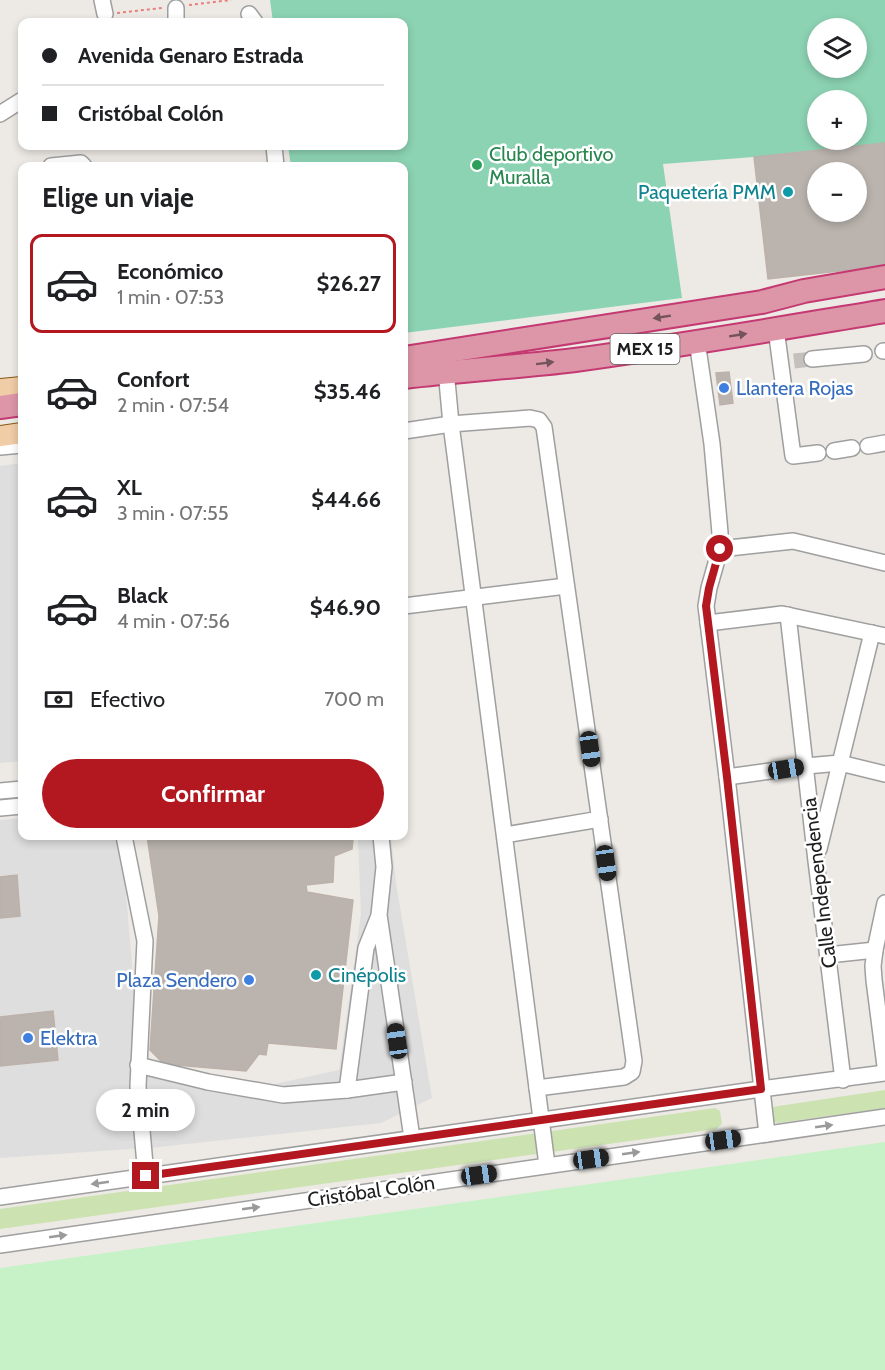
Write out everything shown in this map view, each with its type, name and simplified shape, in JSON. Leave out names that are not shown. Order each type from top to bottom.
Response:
[{"type":"highway","name":"MEX 15","points":[[408,357],[762,302],[804,291],[885,277]]},
{"type":"highway","name":"MEX 15","points":[[762,302],[819,300],[885,291]]},
{"type":"highway","name":"MEX 15","points":[[408,376],[575,360],[885,311]]},
{"type":"highway","points":[[0,407],[18,405]]},
{"type":"highway","points":[[0,421],[18,419]]},
{"type":"main road","points":[[408,346],[444,342],[496,344]]},
{"type":"main road","points":[[408,386],[466,378],[500,368]]},
{"type":"main road","points":[[0,389],[18,387]]},
{"type":"main road","points":[[0,436],[18,434]]},
{"type":"street","points":[[0,114],[18,103]]},
{"type":"street","points":[[776,329],[787,362],[794,456],[818,453]]},
{"type":"street","points":[[697,341],[720,533],[720,549],[706,606],[767,1134]]},
{"type":"street","points":[[812,359],[864,354]]},
{"type":"street","points":[[447,381],[547,1166]]},
{"type":"street","points":[[408,430],[451,424],[530,418],[539,420],[544,427],[634,1061],[632,1072],[624,1077],[537,1088]]},
{"type":"street","points":[[868,446],[885,443]]},
{"type":"street","points":[[0,447],[18,445]]},
{"type":"street","points":[[834,451],[852,448]]},
{"type":"street","points":[[720,549],[793,541],[885,563]]},
{"type":"street","points":[[408,606],[566,586]]},
{"type":"street","points":[[708,623],[782,614],[879,635],[840,763],[816,861]]},
{"type":"street","name":"Calle Independencia","points":[[788,615],[843,1080]]},
{"type":"street","points":[[727,777],[840,763],[885,774]]},
{"type":"street","points":[[0,791],[18,789]]},
{"type":"street","points":[[0,808],[18,806]]},
{"type":"street","points":[[505,835],[600,819]]},
{"type":"street","points":[[125,840],[145,941],[138,1091],[146,1176]]},
{"type":"street","points":[[381,840],[384,867],[379,915],[412,1138]]},
{"type":"street","points":[[885,903],[873,966],[885,1066]]},
{"type":"street","points":[[347,1090],[366,948],[379,915]]},
{"type":"street","points":[[828,955],[875,950]]},
{"type":"street","points":[[138,1065],[208,1082],[283,1095],[347,1090],[404,1082]]},
{"type":"street","points":[[0,1197],[885,1073]]},
{"type":"street","name":"Cristóbal Colón","points":[[0,1245],[885,1117]]},
{"type":"green space","name":"Club deportivo Muralla","points":[[270,0],[885,0],[885,143],[867,145],[867,90],[807,90],[807,150],[820,150],[663,164],[682,298],[408,332],[408,162],[290,162],[289,150],[408,150],[408,18],[272,18]]},
{"type":"green space","points":[[885,1090],[885,1108],[778,1123],[771,1121],[772,1107]]},
{"type":"green space","points":[[715,1108],[720,1111],[722,1124],[716,1129],[0,1229],[0,1209]]},
{"type":"green space","points":[[885,1142],[885,1370],[0,1370],[0,1268]]},
{"type":"shaded area","points":[[18,464],[18,761],[0,763],[0,466]]},
{"type":"shaded area","points":[[18,818],[18,840],[121,840],[141,1068],[252,1089],[339,1070],[361,914],[358,840],[391,840],[396,883],[432,1098],[381,1123],[159,1147],[0,1158],[0,820]]},
{"type":"building","name":"Paquetería PMM","points":[[885,143],[885,266],[768,279],[754,157],[820,150],[867,150],[867,145]]},
{"type":"building","name":"Llantera Rojas","points":[[729,372],[733,403],[720,405],[716,373]]},
{"type":"building","name":"Plaza Sendero","points":[[148,840],[353,840],[352,849],[334,856],[333,882],[306,885],[307,892],[353,900],[336,1049],[268,1043],[266,1055],[259,1054],[246,1071],[164,1064],[150,1050],[159,916]]},
{"type":"building","points":[[17,875],[20,916],[0,918],[0,877]]},
{"type":"building","name":"Elektra","points":[[53,1011],[58,1060],[0,1066],[0,1017]]},
{"type":"tunnel","points":[[794,361],[812,359]]},
{"type":"place","name":"Club deportivo Muralla","points":[[477,165]]},
{"type":"place","name":"Paquetería PMM","points":[[788,192]]},
{"type":"place","name":"Llantera Rojas","points":[[724,388]]},
{"type":"place","name":"Cinépolis","points":[[316,975]]},
{"type":"place","name":"Plaza Sendero","points":[[249,980]]},
{"type":"place","name":"Elektra","points":[[28,1038]]},
{"type":"route","points":[[146,1176],[761,1089],[706,606],[720,549]]}]
